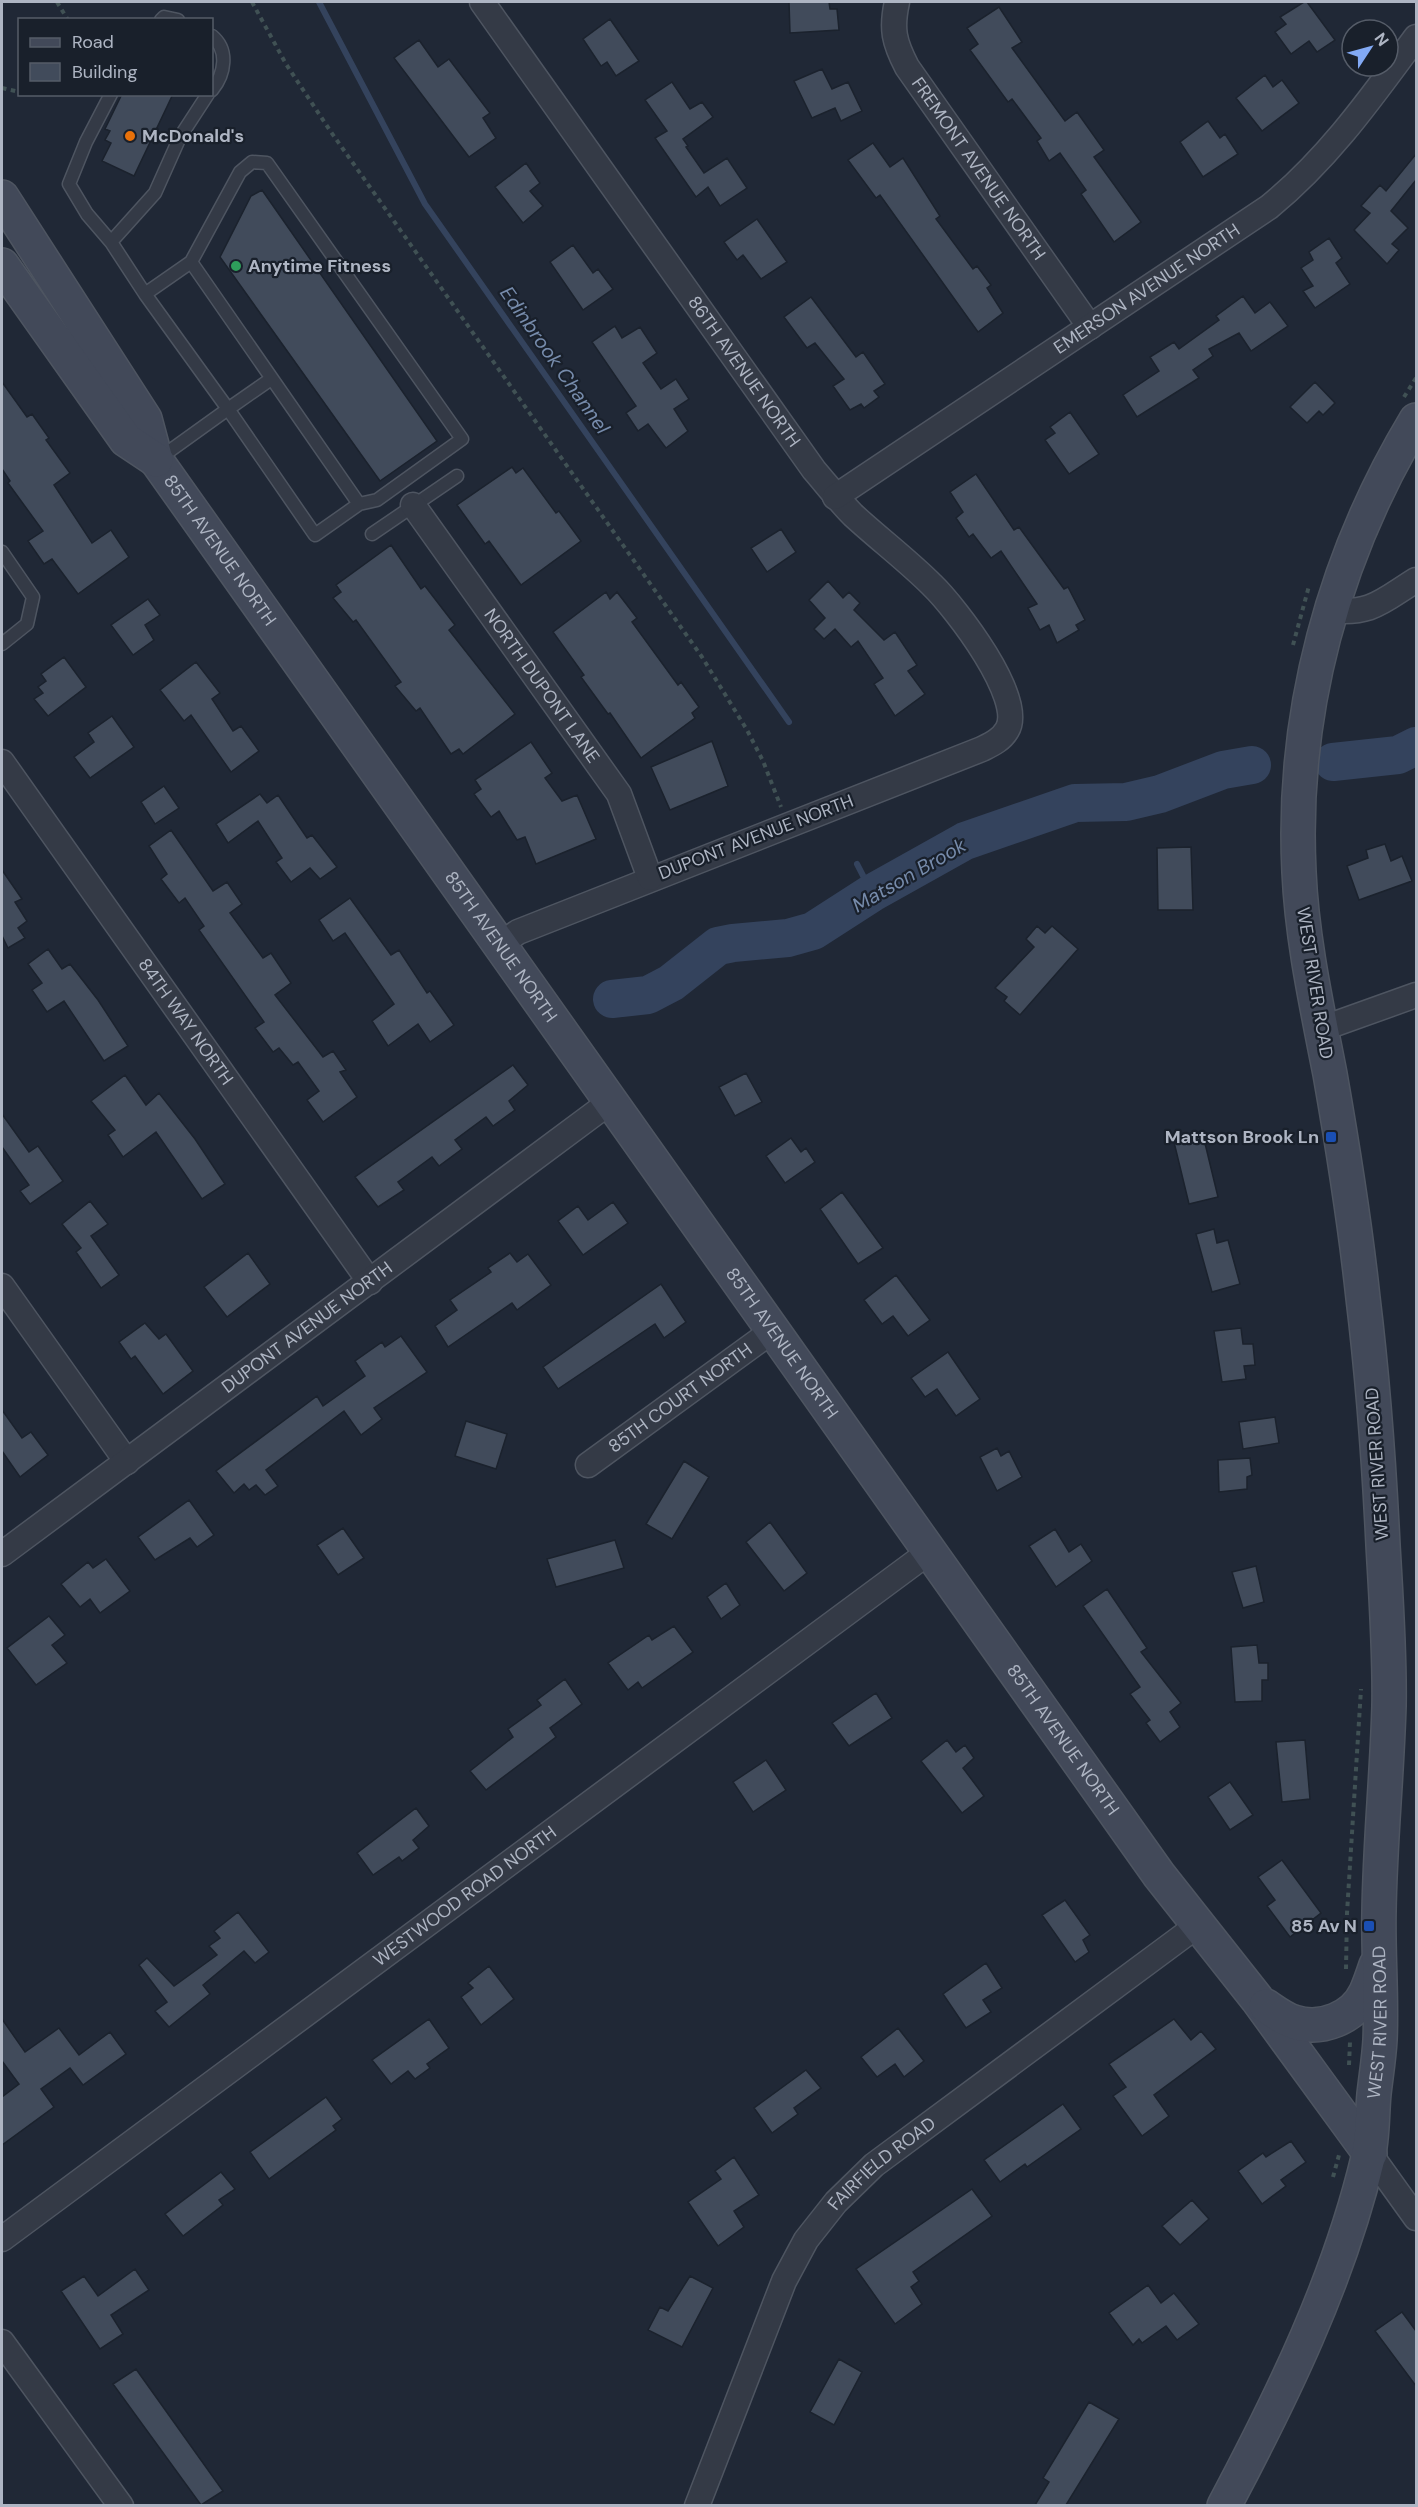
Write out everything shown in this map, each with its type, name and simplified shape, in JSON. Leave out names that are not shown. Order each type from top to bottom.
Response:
[{"type":"street","name":"86TH AVENUE NORTH","points":[[482,2],[835,497],[933,586],[963,620],[1004,689],[1011,713],[1008,729]]},
{"type":"street","name":"FREMONT AVENUE NORTH","points":[[897,2],[892,23],[896,45],[907,67],[1090,327]]},
{"type":"street","name":"EMERSON AVENUE NORTH","points":[[835,497],[1242,225],[1293,188],[1350,126],[1416,37]]},
{"type":"street","name":"85TH AVENUE NORTH","points":[[2,197],[145,419],[156,460],[1159,1875],[1257,2000],[1355,2152],[1416,2218]]},
{"type":"street","name":"85TH AVENUE NORTH","points":[[2,265],[126,440],[156,460]]},
{"type":"street","name":"WEST RIVER ROAD","points":[[1224,2505],[1272,2412],[1309,2332],[1342,2244],[1355,2152],[1380,2036],[1378,1959],[1380,1864],[1389,1704],[1381,1510],[1362,1286],[1345,1164],[1305,934],[1299,876],[1298,829],[1301,771],[1310,696],[1329,610],[1370,505],[1392,460],[1416,420]]},
{"type":"street","name":"NORTH DUPONT LANE","points":[[413,505],[619,794],[650,878]]},
{"type":"street","points":[[1329,610],[1349,612],[1370,609],[1416,580]]},
{"type":"street","name":"DUPONT AVENUE NORTH","points":[[501,944],[518,932],[650,878],[982,749],[998,742],[1008,729]]},
{"type":"street","name":"84TH WAY NORTH","points":[[2,762],[370,1282]]},
{"type":"street","points":[[1321,1029],[1416,995]]},
{"type":"street","name":"DUPONT AVENUE NORTH","points":[[2,1554],[610,1102]]},
{"type":"street","points":[[2,1286],[127,1462]]},
{"type":"street","name":"85TH COURT NORTH","points":[[588,1465],[772,1331]]},
{"type":"street","name":"WESTWOOD ROAD NORTH","points":[[2,2239],[929,1552]]},
{"type":"street","name":"FAIRFIELD ROAD","points":[[697,2505],[784,2281],[806,2240],[836,2202],[874,2165],[1198,1925]]},
{"type":"street","points":[[1257,2000],[1292,2022],[1305,2025],[1332,2022],[1358,2004],[1366,1992],[1378,1959]]},
{"type":"street","points":[[2,2342],[121,2505]]},
{"type":"lane","points":[[213,37],[218,41],[224,58],[221,80],[213,89]]},
{"type":"lane","points":[[110,96],[86,142],[69,184],[87,214],[111,242],[145,294],[315,535],[359,504],[376,500],[462,439],[267,163],[252,162],[240,172],[191,262],[145,294]]},
{"type":"lane","points":[[111,242],[155,194],[180,137],[207,96]]},
{"type":"lane","points":[[191,262],[359,504]]},
{"type":"lane","points":[[156,460],[271,379]]},
{"type":"lane","points":[[372,534],[457,476]]},
{"type":"lane","points":[[2,552],[33,597],[27,624],[2,644]]},
{"type":"path","points":[[57,2],[67,18]]},
{"type":"path","points":[[252,2],[286,64],[331,132],[702,657],[747,730],[776,794]]},
{"type":"path","points":[[2,88],[18,92]]},
{"type":"path","points":[[1332,2181],[1355,2152]]},
{"type":"building","points":[[789,2],[829,2],[830,9],[837,9],[839,30],[790,33]]},
{"type":"building","points":[[1307,2],[1335,40],[1317,52],[1309,41],[1291,54],[1275,32],[1286,24],[1280,17]]},
{"type":"building","points":[[999,7],[1022,42],[1012,48],[1065,121],[1077,112],[1104,150],[1094,157],[1141,222],[1114,242],[1081,194],[1086,190],[1060,153],[1049,161],[1037,141],[1041,138],[1012,99],[1008,102],[970,50],[978,44],[967,28]]},
{"type":"building","points":[[610,19],[639,61],[616,76],[607,62],[601,66],[583,39]]},
{"type":"building","points":[[419,40],[438,67],[449,59],[490,113],[483,118],[496,138],[469,157],[394,58]]},
{"type":"building","points":[[822,69],[832,89],[848,82],[862,111],[841,121],[835,108],[812,118],[794,81]]},
{"type":"building","points":[[1265,75],[1273,87],[1282,80],[1299,103],[1262,131],[1236,98]]},
{"type":"building","points":[[672,82],[690,109],[702,102],[713,117],[683,139],[704,173],[727,158],[747,188],[720,206],[708,187],[696,197],[655,138],[667,131],[645,100]]},
{"type":"building","name":"McDonald's","points":[[121,96],[172,96],[134,176],[102,161],[111,143],[105,140],[110,131],[105,129]]},
{"type":"building","points":[[1208,121],[1220,138],[1225,134],[1238,154],[1203,177],[1180,142]]},
{"type":"building","points":[[873,143],[890,167],[903,158],[940,216],[936,219],[973,269],[977,266],[991,285],[987,288],[1003,313],[978,332],[880,195],[876,198],[848,160]]},
{"type":"building","points":[[1416,154],[1416,180],[1391,211],[1408,228],[1392,244],[1399,250],[1387,264],[1354,230],[1370,213],[1361,206],[1380,185],[1386,191]]},
{"type":"building","points":[[526,163],[540,183],[530,191],[543,206],[523,223],[495,187]]},
{"type":"building","points":[[262,190],[437,441],[380,481],[220,257],[251,196]]},
{"type":"building","points":[[757,219],[787,262],[761,279],[743,255],[737,260],[724,242]]},
{"type":"building","points":[[1329,238],[1342,258],[1336,263],[1350,284],[1315,308],[1303,291],[1313,286],[1301,268],[1313,260],[1309,252]]},
{"type":"building","points":[[573,245],[593,273],[598,269],[613,289],[583,310],[550,262]]},
{"type":"building","points":[[1243,296],[1255,313],[1270,302],[1288,326],[1251,351],[1239,333],[1209,349],[1213,356],[1193,370],[1199,378],[1137,417],[1123,395],[1159,371],[1150,357],[1174,342],[1179,349],[1219,320],[1216,316]]},
{"type":"building","points":[[811,297],[856,357],[863,352],[885,384],[874,391],[879,397],[864,408],[861,404],[850,410],[833,386],[844,379],[815,343],[807,348],[784,317]]},
{"type":"building","points":[[615,326],[622,338],[640,327],[657,353],[643,363],[661,389],[676,379],[689,399],[674,409],[688,431],[666,448],[648,424],[638,431],[626,413],[636,406],[592,342]]},
{"type":"building","points":[[2,382],[27,417],[32,414],[49,438],[46,440],[70,473],[54,485],[92,543],[111,530],[129,557],[78,594],[52,559],[44,564],[28,541],[43,531],[8,483],[10,481],[2,469]]},
{"type":"building","points":[[1315,382],[1335,403],[1323,415],[1319,411],[1307,423],[1290,407]]},
{"type":"building","points":[[1070,412],[1099,454],[1069,474],[1045,440],[1055,433],[1050,427]]},
{"type":"building","points":[[512,467],[516,473],[523,468],[556,513],[559,511],[581,541],[521,585],[489,541],[485,544],[457,505]]},
{"type":"building","points":[[976,474],[1014,530],[1019,527],[1064,589],[1068,587],[1085,620],[1076,625],[1079,630],[1057,643],[1049,625],[1040,630],[1028,608],[1037,604],[1001,551],[991,558],[973,534],[969,537],[956,518],[963,512],[950,492]]},
{"type":"building","points":[[781,529],[796,552],[767,572],[751,548]]},
{"type":"building","points":[[391,545],[421,589],[425,586],[455,625],[449,630],[515,714],[463,754],[459,749],[451,754],[420,708],[416,711],[395,686],[401,682],[356,620],[353,622],[333,598],[341,592],[336,585]]},
{"type":"building","points":[[828,581],[843,598],[849,592],[860,603],[854,610],[884,640],[895,632],[917,665],[908,671],[925,694],[895,716],[874,684],[883,678],[858,641],[851,647],[835,629],[824,639],[814,629],[825,618],[809,600]]},
{"type":"building","points":[[606,592],[610,599],[617,592],[637,618],[632,622],[678,685],[681,682],[699,707],[692,713],[695,718],[641,758],[610,713],[608,714],[581,677],[584,675],[553,632]]},
{"type":"building","points":[[148,599],[160,615],[145,625],[154,640],[133,655],[111,625]]},
{"type":"building","points":[[64,657],[86,687],[48,716],[34,699],[43,693],[38,687],[46,681],[41,674]]},
{"type":"building","points":[[196,662],[220,693],[212,699],[233,731],[241,726],[259,751],[231,772],[191,715],[184,721],[160,690]]},
{"type":"building","points":[[112,716],[134,747],[90,778],[74,757],[94,742],[88,733]]},
{"type":"building","points":[[712,741],[728,786],[670,810],[651,767]]},
{"type":"building","points":[[531,742],[552,773],[545,778],[562,801],[577,795],[596,839],[536,864],[525,837],[517,840],[499,811],[491,817],[474,794],[481,789],[475,780]]},
{"type":"building","points":[[164,786],[179,808],[155,824],[141,802]]},
{"type":"building","points":[[260,794],[267,803],[278,795],[307,838],[312,835],[337,867],[320,879],[310,868],[291,882],[276,862],[282,858],[258,821],[228,843],[216,824]]},
{"type":"building","points":[[171,830],[213,891],[227,882],[242,904],[230,913],[263,958],[271,953],[291,983],[275,995],[323,1057],[333,1051],[346,1070],[340,1072],[357,1097],[323,1122],[307,1100],[319,1091],[298,1062],[293,1065],[279,1048],[273,1052],[255,1028],[264,1022],[199,930],[204,926],[185,898],[179,903],[161,879],[167,874],[149,846]]},
{"type":"building","points":[[1385,844],[1391,861],[1402,856],[1412,881],[1359,900],[1347,866],[1368,858],[1366,850]]},
{"type":"building","points":[[1191,847],[1193,910],[1158,910],[1157,848]]},
{"type":"building","points":[[2,870],[22,899],[15,902],[27,921],[18,928],[25,938],[8,948],[3,938],[2,940]]},
{"type":"building","points":[[350,898],[391,955],[399,950],[427,993],[430,991],[454,1025],[430,1042],[418,1024],[388,1046],[372,1021],[394,1004],[345,933],[333,941],[319,920]]},
{"type":"building","points":[[1037,926],[1045,933],[1052,926],[1078,949],[1020,1015],[1004,1001],[1007,997],[995,988],[1034,947],[1026,939]]},
{"type":"building","points":[[48,949],[62,969],[70,964],[98,1000],[128,1046],[104,1061],[64,1001],[47,1012],[32,990],[42,983],[28,964]]},
{"type":"building","points":[[513,1065],[528,1085],[509,1101],[515,1110],[493,1126],[486,1117],[455,1140],[462,1149],[439,1166],[432,1157],[398,1182],[404,1190],[378,1207],[355,1177]]},
{"type":"building","points":[[746,1073],[762,1102],[735,1116],[719,1087]]},
{"type":"building","points":[[125,1075],[146,1105],[159,1093],[195,1139],[225,1184],[202,1199],[156,1132],[123,1157],[108,1135],[115,1130],[91,1101]]},
{"type":"building","points":[[2,1114],[29,1152],[38,1146],[63,1181],[30,1204],[20,1191],[29,1185],[2,1147]]},
{"type":"building","points":[[1202,1131],[1218,1197],[1189,1204],[1173,1138]]},
{"type":"building","points":[[791,1138],[801,1152],[806,1148],[815,1162],[785,1183],[766,1156]]},
{"type":"building","points":[[842,1192],[883,1248],[858,1264],[820,1209]]},
{"type":"building","points":[[90,1201],[108,1224],[91,1236],[119,1275],[101,1288],[76,1252],[81,1248],[62,1224]]},
{"type":"building","points":[[613,1202],[628,1223],[583,1255],[558,1221],[578,1206],[588,1220]]},
{"type":"building","points":[[1214,1229],[1217,1243],[1228,1240],[1240,1284],[1212,1292],[1196,1234]]},
{"type":"building","points":[[248,1253],[270,1284],[227,1317],[204,1287]]},
{"type":"building","points":[[510,1253],[517,1262],[528,1254],[551,1285],[517,1310],[512,1303],[448,1347],[435,1326],[457,1310],[450,1300],[491,1272],[488,1268]]},
{"type":"building","points":[[896,1275],[930,1320],[908,1336],[893,1316],[882,1324],[864,1300]]},
{"type":"building","points":[[661,1284],[686,1322],[664,1338],[655,1324],[558,1389],[543,1367]]},
{"type":"building","points":[[145,1323],[159,1339],[166,1334],[193,1371],[163,1394],[135,1356],[131,1359],[119,1342]]},
{"type":"building","points":[[1241,1328],[1243,1344],[1253,1344],[1255,1365],[1244,1366],[1246,1379],[1222,1382],[1214,1331]]},
{"type":"building","points":[[401,1336],[427,1372],[374,1408],[382,1419],[361,1435],[344,1411],[266,1470],[278,1486],[265,1495],[256,1485],[249,1490],[244,1484],[234,1493],[216,1471],[317,1396],[323,1406],[365,1376],[355,1361],[382,1342],[385,1347]]},
{"type":"building","points":[[948,1352],[980,1399],[956,1416],[937,1389],[925,1397],[911,1378]]},
{"type":"building","points":[[2,1410],[22,1438],[31,1432],[48,1455],[20,1477],[2,1451]]},
{"type":"building","points":[[1275,1417],[1279,1443],[1243,1449],[1239,1422]]},
{"type":"building","points":[[466,1421],[507,1434],[496,1469],[455,1456]]},
{"type":"building","points":[[997,1448],[1001,1456],[1009,1451],[1022,1477],[997,1491],[980,1457]]},
{"type":"building","points":[[1250,1458],[1252,1475],[1247,1477],[1247,1489],[1219,1492],[1218,1460]]},
{"type":"building","points":[[684,1461],[709,1477],[672,1539],[646,1524]]},
{"type":"building","points":[[189,1500],[214,1535],[197,1547],[190,1538],[155,1560],[138,1537]]},
{"type":"building","points":[[770,1522],[807,1573],[784,1591],[746,1542]]},
{"type":"building","points":[[343,1528],[364,1558],[338,1575],[317,1545]]},
{"type":"building","points":[[1055,1529],[1069,1552],[1081,1544],[1092,1561],[1056,1587],[1029,1546]]},
{"type":"building","points":[[615,1540],[624,1568],[556,1587],[547,1559]]},
{"type":"building","points":[[106,1559],[130,1591],[100,1613],[90,1599],[80,1607],[61,1584],[88,1562],[93,1568]]},
{"type":"building","points":[[1256,1566],[1264,1602],[1243,1608],[1232,1572]]},
{"type":"building","points":[[726,1583],[740,1605],[721,1619],[707,1597]]},
{"type":"building","points":[[1107,1589],[1147,1648],[1141,1652],[1181,1703],[1170,1712],[1180,1727],[1160,1742],[1146,1723],[1150,1720],[1130,1694],[1140,1687],[1083,1606]]},
{"type":"building","points":[[49,1616],[65,1635],[52,1645],[67,1663],[36,1685],[7,1648]]},
{"type":"building","points":[[674,1626],[693,1652],[642,1688],[638,1682],[628,1690],[608,1663],[649,1635],[652,1640]]},
{"type":"building","points":[[1257,1645],[1259,1663],[1268,1663],[1268,1680],[1262,1680],[1262,1701],[1235,1702],[1231,1647]]},
{"type":"building","points":[[565,1679],[582,1704],[550,1728],[556,1737],[486,1790],[470,1771],[513,1737],[508,1729],[541,1705],[537,1700]]},
{"type":"building","points":[[876,1693],[892,1718],[849,1746],[832,1723]]},
{"type":"building","points":[[947,1740],[956,1752],[965,1745],[974,1758],[963,1768],[984,1796],[962,1813],[921,1761]]},
{"type":"building","points":[[1305,1740],[1310,1799],[1282,1802],[1276,1742]]},
{"type":"building","points":[[766,1760],[786,1790],[753,1812],[733,1782]]},
{"type":"building","points":[[1230,1782],[1253,1815],[1230,1830],[1208,1797]]},
{"type":"building","points":[[416,1808],[429,1826],[413,1840],[419,1848],[402,1861],[399,1857],[373,1875],[357,1853]]},
{"type":"building","points":[[1282,1860],[1321,1913],[1290,1937],[1267,1906],[1275,1900],[1258,1877]]},
{"type":"building","points":[[1065,1900],[1090,1935],[1083,1940],[1089,1952],[1075,1962],[1042,1915]]},
{"type":"building","points":[[238,1912],[269,1952],[255,1963],[244,1951],[203,1985],[210,1994],[169,2027],[155,2011],[167,2002],[139,1965],[147,1958],[174,1986],[217,1955],[209,1946],[220,1938],[214,1931]]},
{"type":"building","points":[[986,1963],[1002,1988],[983,2000],[991,2012],[966,2028],[943,1994]]},
{"type":"building","points":[[489,1966],[514,1999],[481,2025],[461,1997],[473,1988],[468,1983]]},
{"type":"building","points":[[2,2019],[25,2052],[59,2028],[79,2055],[110,2032],[126,2054],[83,2085],[70,2068],[41,2089],[54,2107],[2,2145],[2,2097],[19,2084],[2,2061]]},
{"type":"building","points":[[429,2019],[449,2048],[427,2064],[430,2068],[415,2079],[408,2071],[391,2084],[372,2060]]},
{"type":"building","points":[[1174,2019],[1191,2040],[1201,2031],[1216,2049],[1154,2095],[1169,2116],[1142,2136],[1113,2096],[1126,2087],[1109,2064]]},
{"type":"building","points":[[898,2028],[924,2061],[904,2077],[895,2064],[877,2077],[861,2057]]},
{"type":"building","points":[[806,2070],[821,2088],[794,2108],[798,2114],[772,2133],[754,2108]]},
{"type":"building","points":[[326,2097],[342,2119],[333,2126],[336,2130],[269,2179],[250,2152]]},
{"type":"building","points":[[1063,2104],[1081,2129],[1027,2167],[1025,2164],[1000,2182],[984,2160]]},
{"type":"building","points":[[1291,2141],[1306,2162],[1281,2180],[1286,2186],[1262,2204],[1238,2171],[1263,2153],[1266,2157]]},
{"type":"building","points":[[734,2157],[759,2195],[734,2211],[744,2227],[718,2246],[688,2202],[721,2179],[715,2171]]},
{"type":"building","points":[[221,2172],[235,2189],[219,2200],[223,2205],[183,2236],[165,2214]]},
{"type":"building","points":[[972,2189],[992,2216],[913,2272],[919,2281],[911,2287],[922,2304],[895,2324],[856,2269]]},
{"type":"building","points":[[1192,2200],[1209,2219],[1180,2245],[1162,2226]]},
{"type":"building","points":[[135,2269],[149,2290],[111,2315],[123,2334],[100,2349],[61,2291],[84,2276],[98,2296]]},
{"type":"building","points":[[690,2276],[713,2288],[682,2347],[648,2330],[660,2307],[668,2311]]},
{"type":"building","points":[[1148,2285],[1161,2303],[1174,2293],[1199,2324],[1177,2340],[1166,2326],[1142,2343],[1139,2339],[1133,2345],[1109,2313]]},
{"type":"building","points":[[1402,2312],[1416,2331],[1416,2386],[1375,2331]]},
{"type":"building","points":[[839,2359],[862,2372],[834,2425],[810,2412]]},
{"type":"building","points":[[136,2369],[223,2491],[201,2505],[113,2384]]},
{"type":"building","points":[[1089,2402],[1119,2419],[1066,2505],[1035,2505],[1049,2482],[1043,2478]]},
{"type":"waterway","name":"Edinbrook Channel","points":[[319,2],[425,204],[789,722]]},
{"type":"waterway","name":"Matson Brook","points":[[1333,762],[1398,755],[1416,746]]},
{"type":"waterway","name":"Matson Brook","points":[[612,999],[648,995],[671,983],[718,946],[788,938],[813,931],[872,893],[965,841],[1075,803],[1126,802],[1160,794],[1223,770],[1252,765]]},
{"type":"waterway","points":[[857,864],[872,893]]},
{"type":"place","name":"McDonald's","points":[[130,136]]},
{"type":"place","name":"Anytime Fitness","points":[[236,266]]},
{"type":"place","name":"Mattson Brook Ln","points":[[1331,1137]]},
{"type":"place","name":"85 Av N","points":[[1369,1926]]}]
